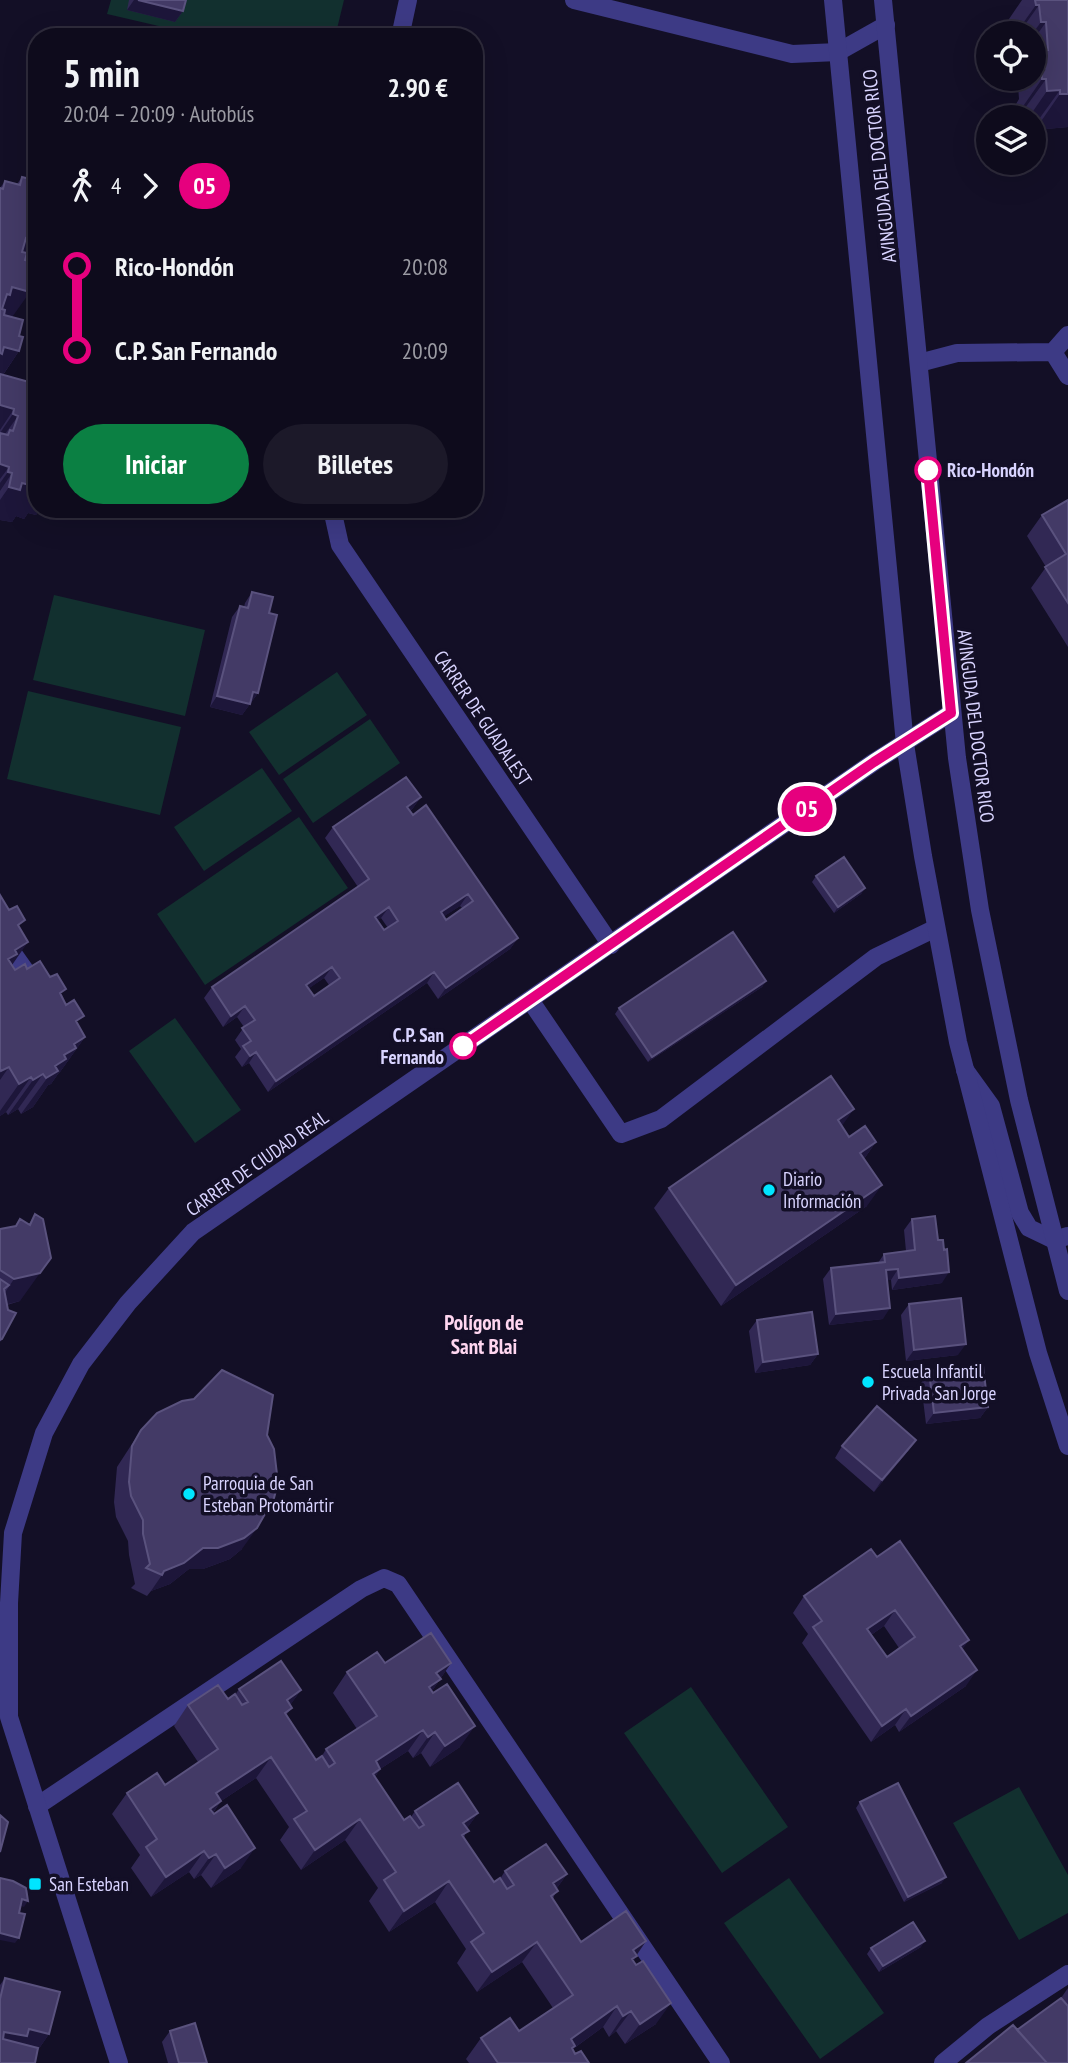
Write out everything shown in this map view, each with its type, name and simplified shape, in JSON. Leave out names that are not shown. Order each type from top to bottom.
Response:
[{"type":"street","points":[[402,28],[408,0]]},
{"type":"street","points":[[574,0],[792,54],[838,52],[886,25]]},
{"type":"street","name":"AVINGUDA DEL DOCTOR RICO","points":[[832,0],[905,744],[936,928],[965,1070],[1038,1353],[1068,1446]]},
{"type":"street","name":"AVINGUDA DEL DOCTOR RICO","points":[[883,0],[951,713],[980,910],[1019,1100],[1061,1238],[1068,1291]]},
{"type":"street","points":[[919,363],[957,352],[1053,352],[1068,335]]},
{"type":"street","points":[[1053,352],[1068,376]]},
{"type":"street","name":"CARRER DE GUADALEST","points":[[334,518],[340,545],[611,945]]},
{"type":"street","name":"CARRER DE CIUDAD REAL","points":[[118,2063],[37,1806],[4,1716],[13,1533],[44,1433],[81,1364],[128,1303],[193,1232],[874,762],[951,713]]},
{"type":"street","points":[[530,1000],[621,1134],[661,1119],[876,957],[936,928]]},
{"type":"street","points":[[0,935],[31,981],[49,996]]},
{"type":"street","name":"AVINGUDA DEL DOCTOR RICO","points":[[965,1070],[990,1106],[1020,1213],[1029,1228],[1061,1238]]},
{"type":"street","points":[[37,1806],[361,1589],[384,1578],[398,1584],[721,2063]]},
{"type":"street","points":[[943,2063],[988,2026],[1068,1973]]},
{"type":"green space","points":[[111,0],[344,0],[337,28],[167,28],[107,14]]},
{"type":"green space","points":[[54,595],[205,630],[185,716],[33,680]]},
{"type":"green space","points":[[337,672],[367,715],[279,775],[249,732]]},
{"type":"green space","points":[[28,691],[181,727],[160,815],[7,779]]},
{"type":"green space","points":[[370,719],[400,763],[313,823],[283,779]]},
{"type":"green space","points":[[262,768],[292,811],[204,871],[174,827]]},
{"type":"green space","points":[[299,817],[348,888],[205,985],[157,914]]},
{"type":"green space","points":[[175,1018],[241,1110],[195,1143],[129,1051]]},
{"type":"green space","points":[[691,1687],[788,1827],[722,1873],[624,1733]]},
{"type":"green space","points":[[1019,1787],[1068,1875],[1068,1913],[1019,1940],[953,1823]]},
{"type":"green space","points":[[789,1878],[884,2013],[820,2059],[724,1923]]},
{"type":"building","points":[[138,0],[186,0],[183,11]]},
{"type":"building","points":[[1035,0],[1068,0],[1068,94],[1060,94],[1060,90],[1047,91],[1046,21],[1041,21],[1039,5],[1036,5]]},
{"type":"building","points":[[22,177],[28,178],[28,238],[22,252],[27,253],[25,260],[28,261],[28,291],[12,287],[10,295],[7,294],[2,309],[5,310],[4,315],[23,320],[19,336],[23,337],[19,351],[4,347],[2,354],[0,188],[3,189],[5,181],[20,185]]},
{"type":"building","points":[[0,374],[28,382],[28,485],[22,483],[20,490],[9,487],[12,473],[8,472],[9,467],[0,464],[0,433],[8,435],[10,430],[13,431],[18,416],[13,414],[14,409],[0,405]]},
{"type":"building","points":[[1068,500],[1068,603],[1045,567],[1066,554],[1042,515]]},
{"type":"building","points":[[252,592],[273,597],[269,613],[277,615],[258,693],[253,692],[250,704],[217,696],[240,606],[248,608]]},
{"type":"building","points":[[406,777],[421,797],[407,807],[413,815],[426,805],[518,938],[446,988],[434,972],[276,1081],[256,1052],[250,1056],[243,1046],[251,1041],[242,1028],[255,1020],[245,1006],[231,1016],[212,987],[369,879],[333,827]],"holes":[[[468,894],[473,901],[446,920],[441,912]],[[389,907],[398,921],[384,930],[375,917]],[[332,967],[340,978],[314,996],[306,985]]]},
{"type":"building","points":[[844,857],[865,888],[838,907],[816,876]]},
{"type":"building","points":[[0,895],[9,910],[17,906],[25,920],[18,925],[28,942],[15,950],[17,954],[8,959],[15,970],[25,964],[27,969],[40,961],[50,977],[57,974],[66,989],[60,993],[66,1005],[74,1000],[84,1016],[76,1021],[85,1037],[74,1044],[76,1048],[64,1055],[66,1059],[55,1066],[58,1071],[46,1078],[43,1074],[33,1080],[31,1077],[19,1084],[9,1067],[1,1071],[0,1069]]},
{"type":"building","points":[[733,932],[766,981],[652,1057],[619,1008]]},
{"type":"building","name":"Diario Información","points":[[831,1076],[854,1109],[838,1120],[849,1137],[865,1126],[876,1142],[860,1153],[882,1185],[736,1285],[669,1188]]},
{"type":"building","points":[[35,1214],[43,1219],[51,1258],[40,1273],[14,1279],[0,1270],[0,1229],[16,1226],[20,1219],[30,1225]]},
{"type":"building","points":[[935,1216],[938,1240],[943,1240],[944,1250],[947,1249],[949,1272],[899,1278],[898,1269],[886,1270],[890,1308],[836,1314],[831,1268],[885,1262],[884,1254],[915,1250],[912,1219]]},
{"type":"building","points":[[0,1279],[9,1285],[4,1289],[8,1310],[16,1313],[0,1340]]},
{"type":"building","points":[[961,1298],[966,1344],[914,1350],[909,1304]]},
{"type":"building","points":[[812,1312],[818,1354],[763,1362],[757,1320]]},
{"type":"building","points":[[983,1365],[988,1407],[934,1413],[929,1371]]},
{"type":"building","name":"Parroquia de San Esteban Protomártir","points":[[222,1370],[273,1395],[267,1435],[274,1449],[278,1483],[274,1498],[257,1528],[244,1538],[218,1548],[203,1548],[184,1563],[164,1571],[162,1575],[146,1568],[150,1564],[143,1534],[143,1520],[131,1496],[129,1482],[132,1446],[141,1430],[157,1413],[182,1401],[194,1399]]},
{"type":"building","points":[[877,1406],[916,1440],[882,1480],[842,1446]]},
{"type":"building","points":[[900,1541],[969,1640],[960,1646],[977,1670],[911,1716],[906,1709],[882,1726],[813,1627],[822,1621],[804,1596],[871,1549],[877,1557]],"holes":[[[895,1610],[915,1637],[887,1657],[867,1629]]]},
{"type":"building","points":[[431,1633],[451,1663],[436,1673],[441,1679],[429,1687],[433,1693],[447,1684],[475,1726],[445,1746],[435,1732],[428,1737],[423,1730],[376,1761],[380,1769],[373,1774],[404,1820],[410,1816],[419,1828],[424,1825],[415,1811],[458,1783],[478,1813],[463,1823],[469,1831],[462,1835],[494,1882],[500,1878],[507,1889],[514,1885],[505,1871],[546,1844],[567,1874],[553,1883],[558,1891],[551,1896],[581,1942],[626,1911],[646,1941],[633,1950],[637,1956],[632,1959],[636,1965],[643,1961],[671,2003],[640,2024],[631,2011],[623,2016],[617,2006],[571,2039],[575,2054],[581,2051],[589,2063],[498,2063],[481,2038],[510,2018],[519,2031],[573,1995],[537,1942],[492,1972],[471,1942],[484,1933],[449,1881],[404,1911],[384,1880],[396,1872],[360,1819],[315,1850],[294,1819],[307,1811],[271,1757],[216,1793],[221,1801],[210,1809],[214,1814],[227,1805],[255,1848],[225,1868],[216,1854],[209,1858],[204,1851],[166,1877],[146,1847],[157,1839],[127,1793],[157,1773],[165,1785],[218,1749],[188,1705],[218,1685],[228,1699],[235,1694],[242,1705],[248,1702],[239,1689],[281,1661],[301,1690],[287,1700],[292,1708],[285,1713],[316,1760],[322,1756],[329,1767],[335,1763],[326,1749],[377,1716],[347,1672],[377,1652],[385,1663]]},
{"type":"building","points":[[898,1783],[946,1877],[908,1897],[860,1802]]},
{"type":"building","points":[[0,1815],[8,1822],[0,1852]]},
{"type":"building","points":[[0,1878],[26,1888],[28,1901],[22,1899],[19,1913],[25,1914],[19,1938],[0,1933]]},
{"type":"building","points":[[913,1922],[925,1941],[883,1966],[871,1948]]},
{"type":"building","points":[[5,1978],[60,1992],[49,2034],[29,2029],[27,2036],[4,2032],[3,2039],[38,2048],[35,2063],[0,2063],[0,1999]]},
{"type":"building","points":[[1061,1998],[1068,2006],[1068,2063],[1047,2063],[1017,2030]]},
{"type":"building","points":[[195,2023],[207,2063],[179,2063],[170,2031]]},
{"type":"building","points":[[1013,2025],[1047,2063],[966,2063]]},
{"type":"bus line","name":"05","points":[[463,1046],[874,762],[951,713],[928,470]]},
{"type":"place","name":"Rico-Hondón","points":[[928,470]]},
{"type":"place","name":"C.P. San Fernando","points":[[463,1046]]},
{"type":"place","name":"Diario Información","points":[[769,1190]]},
{"type":"place","name":"Escuela Infantil Privada San Jorge","points":[[868,1382]]},
{"type":"place","name":"Parroquia de San Esteban Protomártir","points":[[189,1494]]},
{"type":"place","name":"San Esteban","points":[[35,1884]]},
{"type":"district","name":"Polígon de Sant Blai","points":[[484,1335]]}]
